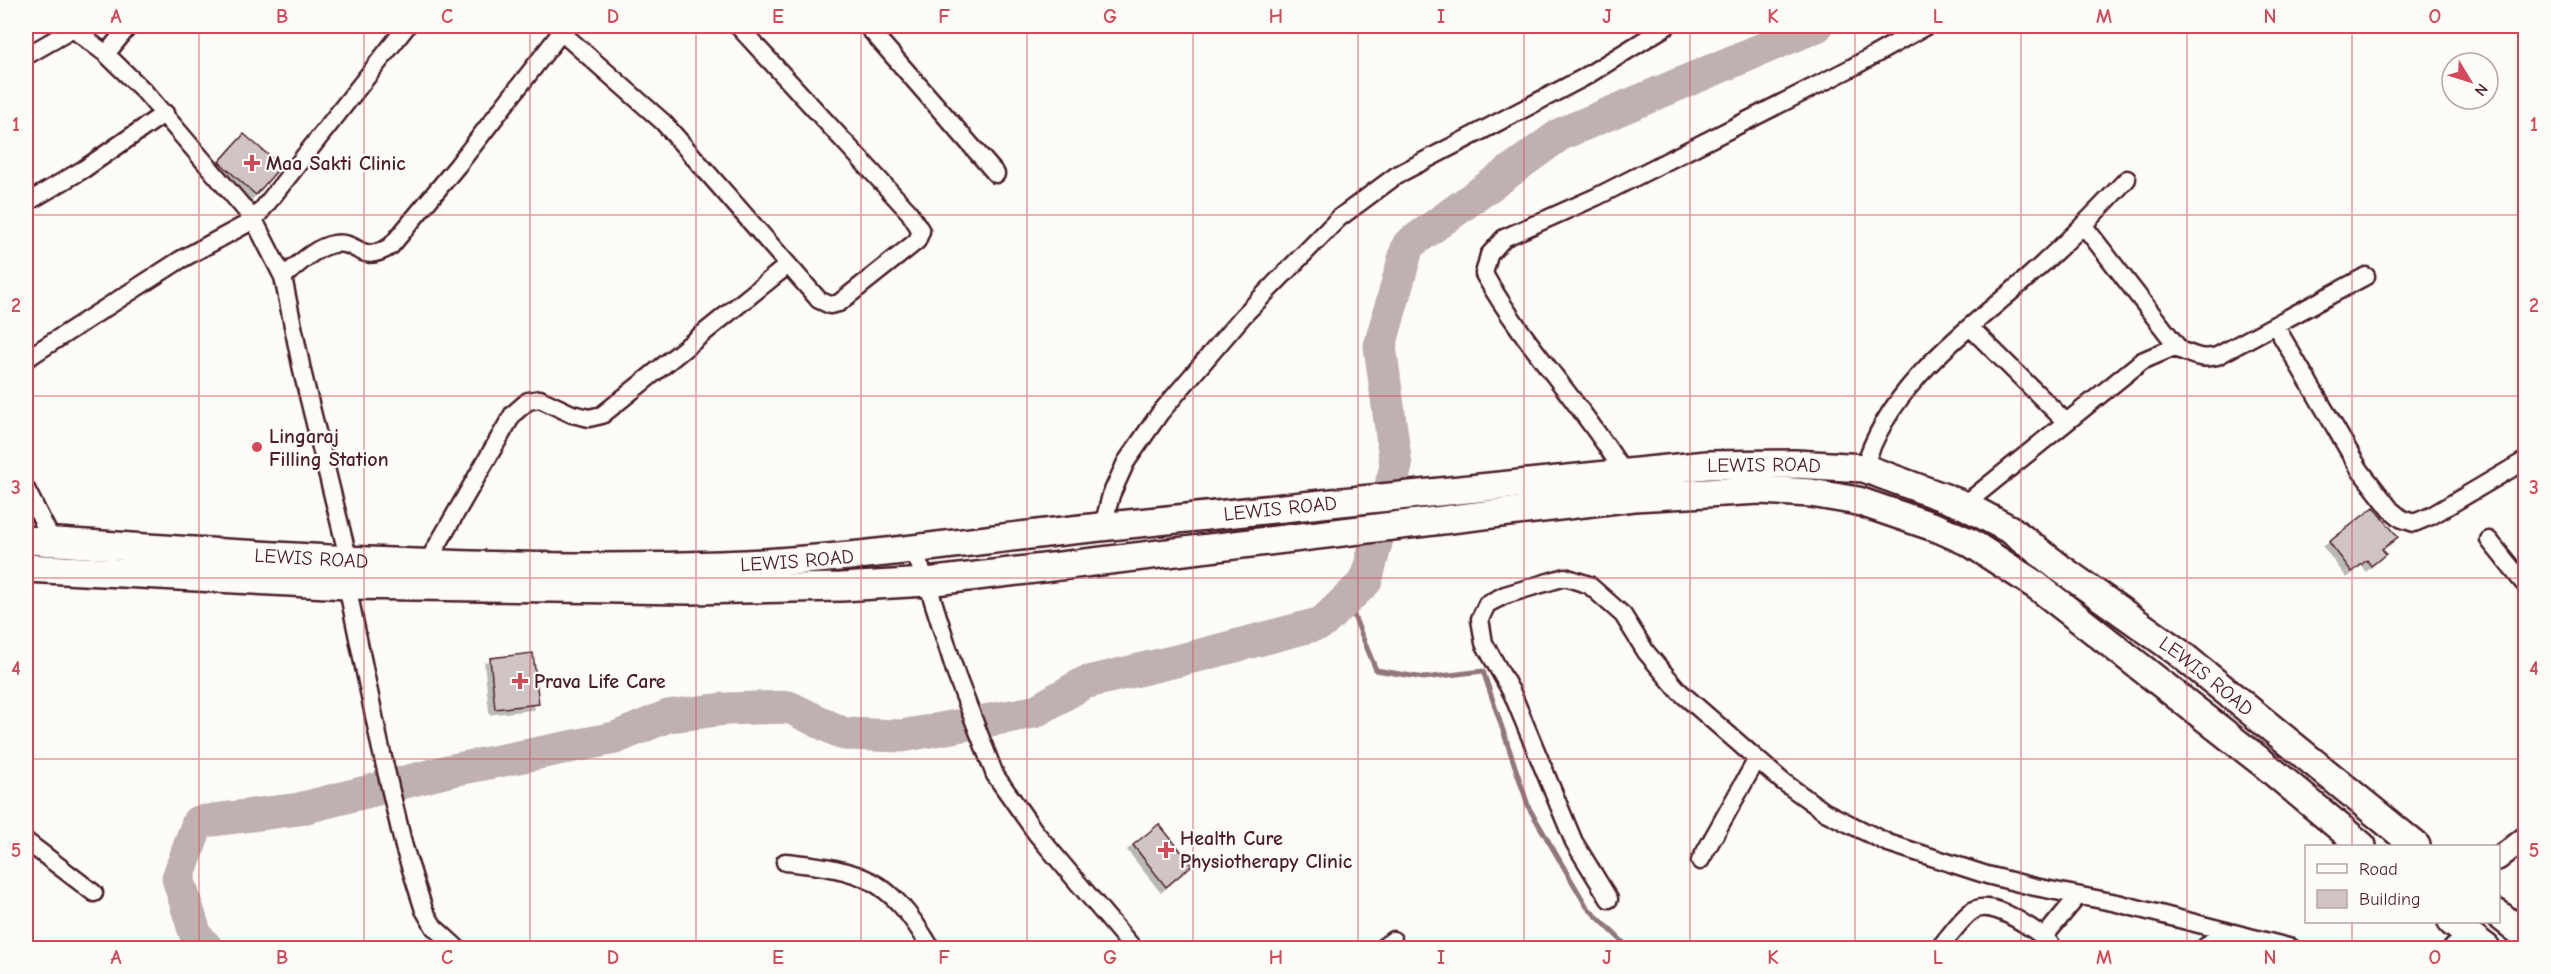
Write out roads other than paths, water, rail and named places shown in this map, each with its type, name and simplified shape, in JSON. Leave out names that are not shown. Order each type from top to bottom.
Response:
[{"type":"main road","name":"LEWIS ROAD","points":[[26,568],[182,577],[348,573],[687,590],[841,587],[927,582],[1130,557],[1594,489],[1624,473],[1718,465],[1795,464],[1864,468],[1964,505],[2011,530],[2178,652],[2415,845]]},
{"type":"main road","name":"LEWIS ROAD","points":[[26,540],[183,550],[348,573],[427,563],[583,567],[723,565],[913,550],[1103,526],[1594,489],[1634,497],[1760,490],[1811,493],[1858,501],[1919,521],[1971,543],[2037,586],[2264,764],[2361,845]]},
{"type":"main road","points":[[1919,521],[1932,492]]},
{"type":"main road","points":[[182,577],[183,550]]},
{"type":"main road","points":[[2500,915],[2526,936]]},
{"type":"street","points":[[106,54],[129,26]]},
{"type":"street","points":[[26,359],[180,260],[254,220],[407,26]]},
{"type":"street","points":[[283,277],[320,248],[347,245],[366,255],[379,254],[391,246],[458,165],[563,29],[663,122],[819,300],[830,305],[839,303],[917,241],[921,231],[909,212],[738,26]]},
{"type":"street","points":[[867,26],[996,174]]},
{"type":"street","points":[[1103,526],[1111,495],[1126,462],[1160,413],[1243,315],[1339,218],[1397,175],[1583,78],[1667,26]]},
{"type":"street","points":[[1624,473],[1604,440],[1569,396],[1495,293],[1484,274],[1489,255],[1504,238],[1596,197],[1851,68],[1926,26]]},
{"type":"street","points":[[26,56],[71,27],[106,54],[165,113],[254,220],[283,277],[348,573],[380,745],[404,847],[424,910],[434,927],[457,948]]},
{"type":"street","points":[[26,203],[84,169],[165,113]]},
{"type":"street","points":[[1864,468],[1870,448],[1908,385],[2084,226],[2127,179]]},
{"type":"street","points":[[2084,226],[2180,350]]},
{"type":"street","points":[[427,563],[513,414],[528,401],[540,399],[572,414],[589,418],[602,415],[788,265]]},
{"type":"street","points":[[1964,505],[2142,361],[2160,351],[2172,348],[2196,358],[2205,359],[2217,356],[2366,276]]},
{"type":"street","points":[[2275,325],[2360,470],[2391,510],[2402,519],[2414,523],[2431,516],[2526,460]]},
{"type":"street","points":[[1970,327],[2066,423]]},
{"type":"street","points":[[26,489],[53,542]]},
{"type":"street","points":[[2489,540],[2526,586]]},
{"type":"street","points":[[913,550],[927,582],[957,677],[995,775],[1036,832],[1133,948]]},
{"type":"street","points":[[1610,899],[1574,842],[1512,693],[1484,643],[1480,618],[1487,604],[1565,577],[1589,585],[1623,615],[1646,652],[1679,691],[1782,781],[1825,812],[1888,843],[1988,876],[2117,903],[2292,948]]},
{"type":"street","points":[[1700,861],[1757,759]]},
{"type":"street","points":[[2500,858],[2526,837]]},
{"type":"street","points":[[26,841],[94,893]]},
{"type":"street","points":[[784,862],[845,870],[872,881],[892,897],[917,926],[931,948]]},
{"type":"street","points":[[1939,948],[1972,911],[1985,907],[2002,912],[2024,923],[2049,943],[2078,896]]},
{"type":"street","points":[[2204,948],[2223,931]]},
{"type":"waterway","points":[[207,948],[196,936],[178,878],[198,822],[299,809],[448,771],[615,738],[668,716],[725,709],[789,707],[844,734],[902,736],[1034,712],[1084,683],[1322,623],[1366,581],[1396,466],[1380,346],[1408,245],[1561,134],[1817,26]]},
{"type":"waterway","points":[[1347,599],[1376,670],[1424,678],[1483,671],[1529,808],[1587,907],[1629,948]]},
{"type":"place","name":"Maa Sakti Clinic","points":[[252,163]]},
{"type":"place","name":"Lingaraj Filling Station","points":[[257,447]]},
{"type":"place","name":"Prava Life Care","points":[[520,681]]},
{"type":"place","name":"Health Cure Physiotherapy Clinic","points":[[1166,850]]}]
